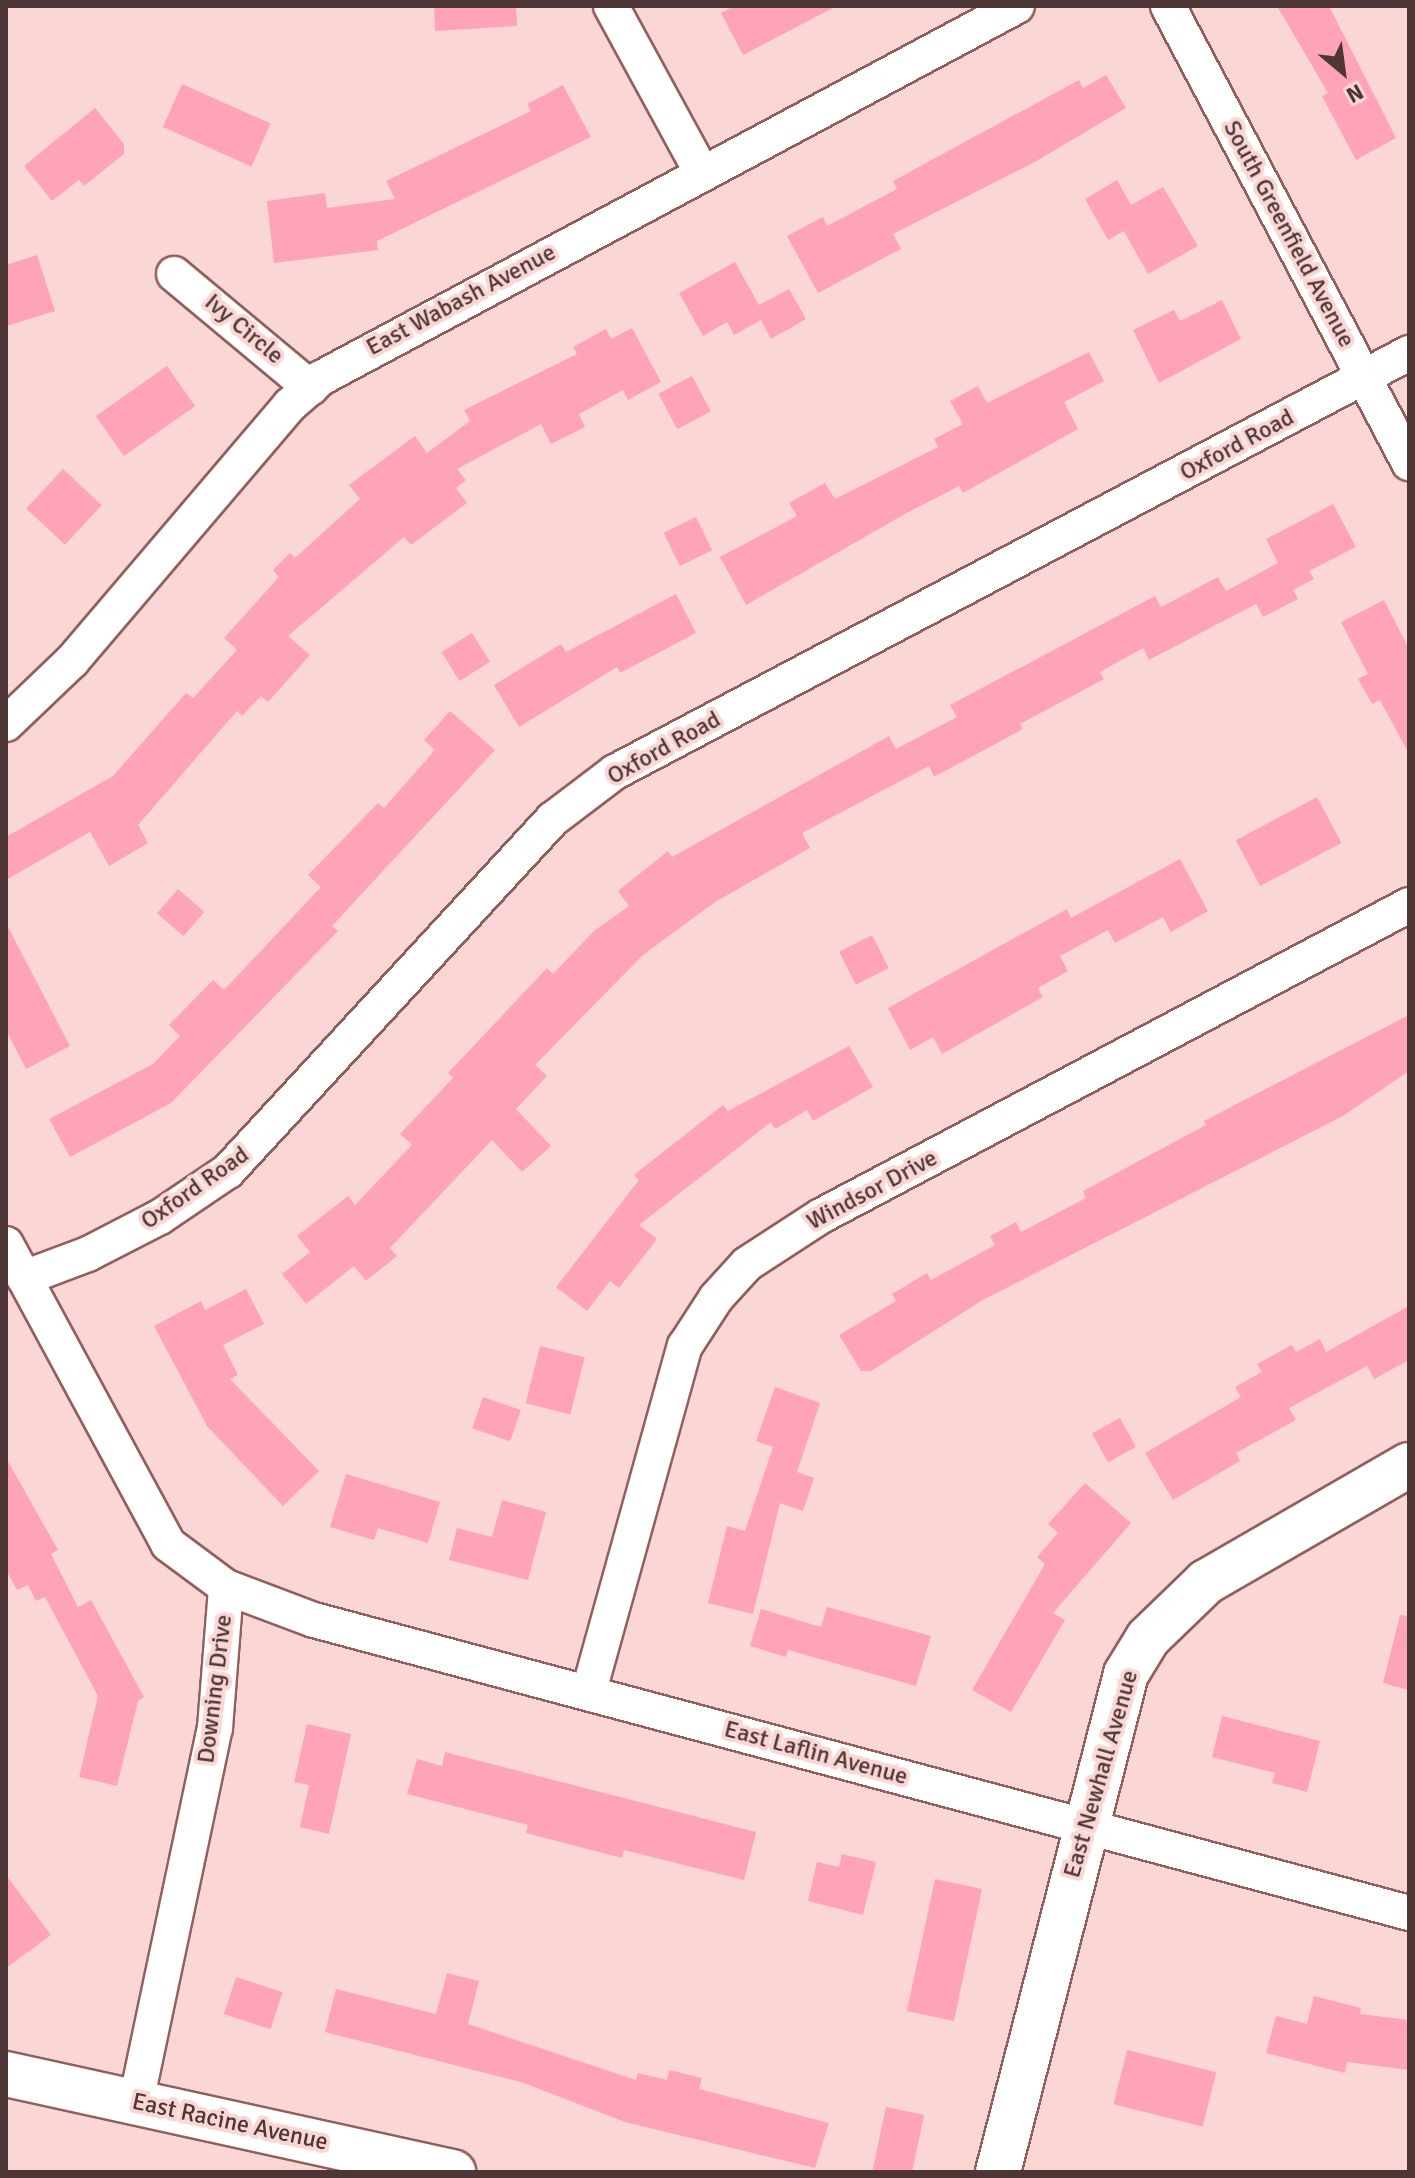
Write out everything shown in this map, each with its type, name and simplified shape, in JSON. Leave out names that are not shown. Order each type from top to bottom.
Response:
[{"type":"street","points":[[611,6],[702,173]]},
{"type":"street","name":"East Wabash Avenue","points":[[6,724],[72,661],[290,405],[354,356],[1017,6]]},
{"type":"street","name":"South Greenfield Avenue","points":[[1168,6],[1409,463]]},
{"type":"street","name":"Ivy Circle","points":[[174,274],[311,388]]},
{"type":"street","name":"Oxford Road","points":[[24,1278],[88,1254],[160,1217],[228,1171],[553,819],[615,772],[1409,353]]},
{"type":"street","name":"Windsor Drive","points":[[589,1691],[685,1346],[716,1298],[747,1264],[821,1216],[1409,905]]},
{"type":"street","name":"Downing Drive","points":[[6,1244],[168,1544],[226,1587],[215,1728],[136,2102]]},
{"type":"street","name":"East Newhall Avenue","points":[[998,2172],[1126,1674],[1148,1638],[1206,1582],[1237,1561],[1409,1465]]},
{"type":"street","name":"East Laflin Avenue","points":[[226,1587],[314,1620],[589,1691],[1084,1828],[1409,1913]]},
{"type":"street","name":"East Racine Avenue","points":[[6,2074],[136,2102],[383,2163],[453,2172]]},
{"type":"building","points":[[434,6],[516,6],[517,26],[435,31]]},
{"type":"building","points":[[734,6],[837,6],[743,55],[721,13]]},
{"type":"building","points":[[1277,6],[1329,6],[1396,138],[1356,160],[1322,96],[1328,93]]},
{"type":"building","points":[[1106,75],[1126,108],[1033,163],[893,234],[901,249],[818,293],[787,236],[823,217],[827,226],[897,189],[893,181],[1079,80],[1083,88]]},
{"type":"building","points":[[182,84],[271,123],[251,166],[163,127]]},
{"type":"building","points":[[563,85],[591,137],[377,241],[378,250],[274,263],[267,201],[325,193],[327,208],[395,199],[386,181],[531,111],[527,104]]},
{"type":"building","points":[[95,108],[124,144],[124,154],[84,186],[79,180],[52,201],[24,166]]},
{"type":"building","points":[[1117,180],[1131,205],[1163,187],[1198,246],[1148,274],[1124,231],[1108,240],[1085,199]]},
{"type":"building","points":[[37,255],[55,311],[6,326],[6,265]]},
{"type":"building","points":[[735,262],[759,305],[789,289],[806,319],[771,339],[761,320],[734,335],[727,322],[703,336],[679,293]]},
{"type":"building","points":[[1222,300],[1241,339],[1159,383],[1133,330],[1174,310],[1180,321]]},
{"type":"building","points":[[632,328],[661,382],[628,400],[623,390],[579,414],[585,427],[551,444],[541,424],[457,469],[466,480],[456,488],[467,503],[411,545],[404,537],[288,636],[310,655],[268,702],[261,696],[242,716],[237,711],[138,825],[148,843],[109,866],[90,832],[6,880],[6,837],[113,776],[186,693],[193,698],[237,650],[224,638],[279,577],[273,570],[290,553],[295,558],[360,499],[349,485],[415,436],[427,453],[470,421],[464,410],[577,354],[573,347],[606,329],[611,339]]},
{"type":"building","points":[[1089,352],[1104,381],[1064,402],[1078,429],[963,493],[959,486],[905,514],[746,605],[720,557],[797,516],[789,503],[825,483],[835,499],[938,447],[934,439],[963,424],[950,401],[978,386],[987,403]]},
{"type":"building","points":[[167,366],[195,406],[124,456],[96,416]]},
{"type":"building","points":[[692,376],[711,411],[677,429],[658,394]]},
{"type":"building","points":[[63,469],[102,505],[65,545],[26,508]]},
{"type":"building","points":[[1333,504],[1356,547],[1309,571],[1314,579],[1293,590],[1298,599],[1263,617],[1256,604],[1149,660],[1143,648],[1100,672],[1104,679],[1020,724],[1023,729],[934,777],[929,766],[802,833],[810,848],[715,902],[643,955],[535,1065],[547,1076],[516,1109],[551,1146],[522,1172],[492,1140],[390,1248],[397,1256],[366,1281],[354,1266],[306,1304],[282,1274],[310,1252],[297,1236],[348,1196],[355,1205],[412,1145],[400,1134],[453,1078],[448,1073],[547,968],[553,974],[594,931],[629,906],[618,891],[668,851],[672,857],[889,736],[896,749],[957,717],[950,705],[1155,596],[1161,607],[1218,577],[1226,591],[1278,563],[1266,539]]},
{"type":"building","points":[[696,517],[712,550],[680,566],[664,533]]},
{"type":"building","points":[[676,594],[696,633],[620,673],[617,667],[519,727],[494,685],[561,644],[566,652]]},
{"type":"building","points":[[1384,600],[1409,649],[1409,754],[1380,700],[1372,704],[1358,679],[1368,674],[1341,622]]},
{"type":"building","points":[[472,633],[490,662],[459,681],[441,652]]},
{"type":"building","points":[[450,711],[495,750],[332,926],[338,931],[171,1103],[70,1157],[49,1119],[153,1064],[180,1036],[169,1025],[213,980],[224,990],[321,887],[308,875],[378,803],[384,808],[435,750],[424,740]]},
{"type":"building","points":[[1317,797],[1341,843],[1260,886],[1236,840]]},
{"type":"building","points":[[1180,859],[1208,911],[1171,932],[1163,917],[1115,943],[1108,930],[1060,956],[1068,971],[1038,988],[1043,997],[942,1054],[933,1037],[910,1050],[888,1008],[1067,909],[1071,918]]},
{"type":"building","points":[[178,889],[204,912],[183,936],[157,913]]},
{"type":"building","points":[[6,923],[70,1046],[26,1069],[6,1030]]},
{"type":"building","points":[[872,935],[889,968],[856,985],[839,952]]},
{"type":"building","points":[[1409,1015],[1409,1071],[1343,1116],[981,1301],[871,1371],[861,1371],[839,1335],[896,1301],[892,1294],[927,1273],[931,1280],[995,1245],[990,1236],[1016,1222],[1021,1232],[1086,1198],[1083,1191],[1206,1125],[1204,1121]]},
{"type":"building","points":[[849,1046],[873,1087],[813,1121],[807,1110],[775,1129],[771,1122],[639,1225],[657,1239],[619,1288],[610,1281],[587,1311],[556,1287],[639,1180],[634,1175],[723,1105],[728,1111]]},
{"type":"building","points":[[246,1289],[264,1324],[223,1345],[238,1375],[230,1379],[319,1471],[283,1506],[207,1426],[154,1326],[201,1301],[205,1310]]},
{"type":"building","points":[[1409,1306],[1409,1360],[1374,1379],[1367,1366],[1289,1408],[1296,1420],[1236,1453],[1240,1461],[1173,1500],[1145,1453],[1241,1397],[1235,1387],[1262,1372],[1257,1364],[1292,1345],[1296,1352],[1320,1339],[1326,1352]]},
{"type":"building","points":[[540,1346],[585,1357],[570,1414],[526,1403]]},
{"type":"building","points":[[775,1387],[820,1403],[797,1472],[814,1478],[803,1511],[780,1503],[753,1614],[708,1603],[727,1526],[745,1531],[773,1447],[756,1441]]},
{"type":"building","points":[[483,1397],[521,1410],[510,1441],[472,1428]]},
{"type":"building","points":[[1120,1418],[1136,1447],[1108,1462],[1092,1434]]},
{"type":"building","points":[[6,1458],[58,1550],[51,1554],[78,1607],[91,1600],[144,1697],[138,1701],[117,1786],[79,1777],[98,1696],[45,1597],[36,1601],[28,1585],[17,1590],[6,1570]]},
{"type":"building","points":[[346,1474],[440,1502],[428,1543],[378,1528],[374,1540],[330,1527]]},
{"type":"building","points":[[1085,1483],[1131,1523],[1053,1613],[1065,1620],[1011,1712],[972,1690],[1045,1564],[1037,1557],[1058,1533],[1048,1524]]},
{"type":"building","points":[[502,1500],[546,1512],[528,1580],[449,1560],[457,1528],[492,1537]]},
{"type":"building","points":[[827,1607],[931,1636],[916,1686],[788,1650],[786,1657],[750,1646],[761,1609],[821,1627]]},
{"type":"building","points":[[1400,1615],[1409,1616],[1409,1690],[1383,1683]]},
{"type":"building","points":[[1222,1716],[1320,1741],[1307,1792],[1272,1783],[1275,1773],[1212,1757]]},
{"type":"building","points":[[307,1724],[351,1734],[329,1834],[300,1827],[309,1785],[294,1782]]},
{"type":"building","points":[[445,1752],[756,1832],[744,1880],[624,1850],[622,1858],[526,1833],[528,1825],[407,1794],[417,1759],[442,1766]]},
{"type":"building","points":[[842,1854],[876,1862],[863,1915],[808,1901],[817,1862],[839,1867]]},
{"type":"building","points":[[6,1875],[51,1935],[6,1968]]},
{"type":"building","points":[[935,1879],[982,1889],[954,2021],[907,2011]]},
{"type":"building","points":[[447,1973],[479,1981],[468,2024],[636,2080],[638,2073],[667,2080],[669,2070],[702,2078],[699,2089],[829,2123],[815,2168],[625,2122],[521,2082],[325,2032],[336,1989],[436,2014]]},
{"type":"building","points":[[236,1977],[283,1992],[271,2029],[224,2014]]},
{"type":"building","points":[[1314,1996],[1361,2008],[1360,2014],[1409,2020],[1409,2070],[1347,2062],[1345,2073],[1266,2053],[1276,2016],[1307,2024]]},
{"type":"building","points":[[1127,2050],[1216,2072],[1203,2127],[1113,2104]]},
{"type":"building","points":[[886,2107],[924,2115],[912,2172],[872,2172]]}]
